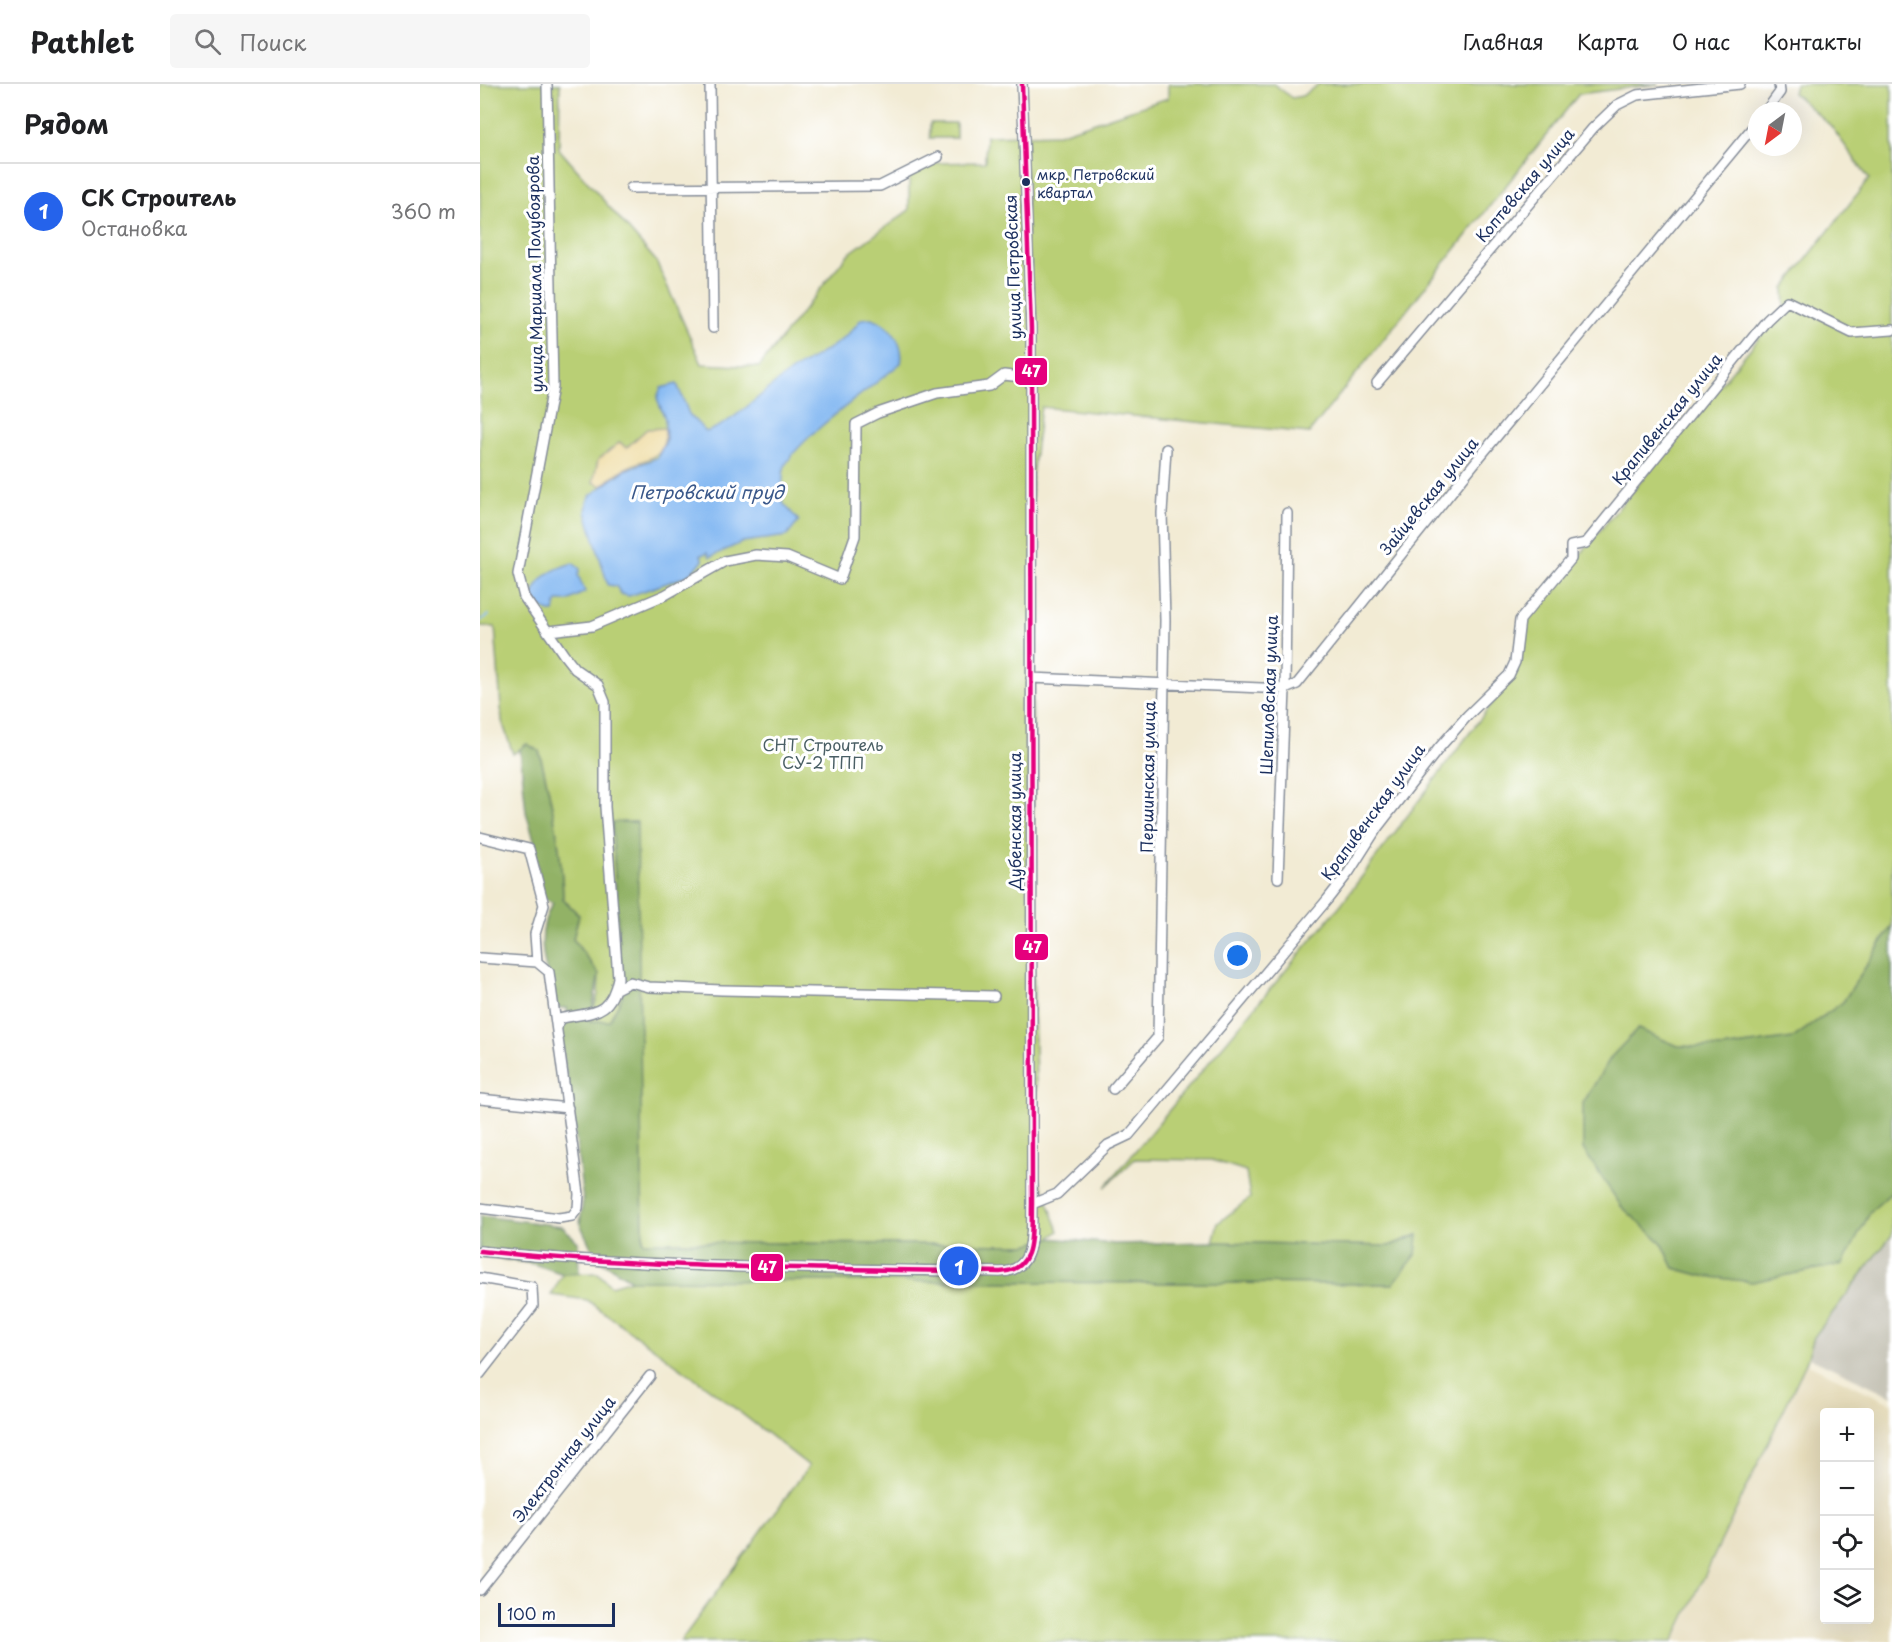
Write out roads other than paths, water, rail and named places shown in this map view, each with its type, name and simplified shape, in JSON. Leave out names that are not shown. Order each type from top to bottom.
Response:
[{"type":"street","name":"улица Маршала Полубоярова","points":[[547,84],[553,387],[518,574],[524,597],[573,666],[598,685],[605,702],[605,807],[618,978],[616,989]]},
{"type":"street","points":[[710,84],[712,328]]},
{"type":"street","name":"улица Петровская","points":[[1022,84],[1030,279],[1030,378]]},
{"type":"street","name":"Коптевская улица","points":[[1377,383],[1593,128],[1617,105],[1646,93],[1740,84]]},
{"type":"street","points":[[1773,102],[1780,93],[1780,85]]},
{"type":"street","name":"Зайцевская улица","points":[[1285,689],[1294,686],[1304,677],[1473,465],[1748,133]]},
{"type":"street","points":[[631,189],[880,186],[938,157]]},
{"type":"street","name":"Крапивенская улица","points":[[1032,1204],[1058,1194],[1107,1145],[1129,1135],[1327,900],[1349,872],[1377,828],[1439,748],[1468,715],[1509,675],[1515,662],[1520,620],[1571,559],[1571,546],[1586,543],[1767,320],[1787,301],[1852,333],[1892,330]]},
{"type":"street","points":[[549,631],[592,626],[665,595],[719,564],[756,555],[779,555],[840,579],[855,536],[856,424],[878,413],[937,393],[989,386],[1004,375],[1030,378]]},
{"type":"street","name":"Дубенская улица","points":[[480,1251],[560,1260],[930,1271],[1008,1272],[1024,1263],[1030,1244],[1032,1204],[1030,378]]},
{"type":"street","name":"Першинская улица","points":[[1113,1089],[1158,1037],[1164,684],[1162,513],[1166,449]]},
{"type":"street","name":"Шепиловская улица","points":[[1278,878],[1285,689],[1287,513]]},
{"type":"street","points":[[1031,678],[1285,689]]},
{"type":"street","points":[[480,837],[529,849],[544,905],[535,934],[537,962]]},
{"type":"street","points":[[480,958],[537,962],[549,972],[579,1194],[578,1208],[572,1216],[559,1218],[480,1208]]},
{"type":"street","points":[[557,1028],[559,1018],[591,1014],[606,1007],[616,989],[630,982],[649,987],[722,990],[994,996]]},
{"type":"street","points":[[480,1099],[568,1108]]},
{"type":"street","points":[[480,1278],[532,1287],[533,1306],[480,1374]]},
{"type":"street","name":"Электронная улица","points":[[480,1590],[650,1376]]},
{"type":"water","name":"Петровский пруд","points":[[872,318],[885,325],[895,336],[901,349],[901,363],[821,427],[793,454],[785,466],[783,503],[799,521],[787,536],[743,542],[710,557],[707,553],[701,555],[703,561],[687,576],[629,596],[621,594],[616,586],[608,585],[586,512],[587,502],[591,495],[625,470],[657,458],[666,441],[665,419],[657,398],[661,388],[677,384],[689,414],[706,432],[727,421],[786,375],[836,344],[861,319]]},
{"type":"water","points":[[573,563],[580,569],[578,575],[585,592],[568,601],[557,601],[554,612],[549,612],[534,602],[533,594],[544,577],[554,570]]},
{"type":"waterway","points":[[480,621],[489,615]]},
{"type":"place","name":"мкр. Петровский квартал","points":[[1026,182]]},
{"type":"place","name":"СК Строитель","points":[[959,1266]]},
{"type":"park label","name":"СНТ Строитель СУ-2 ТПП","points":[[823,754]]}]
